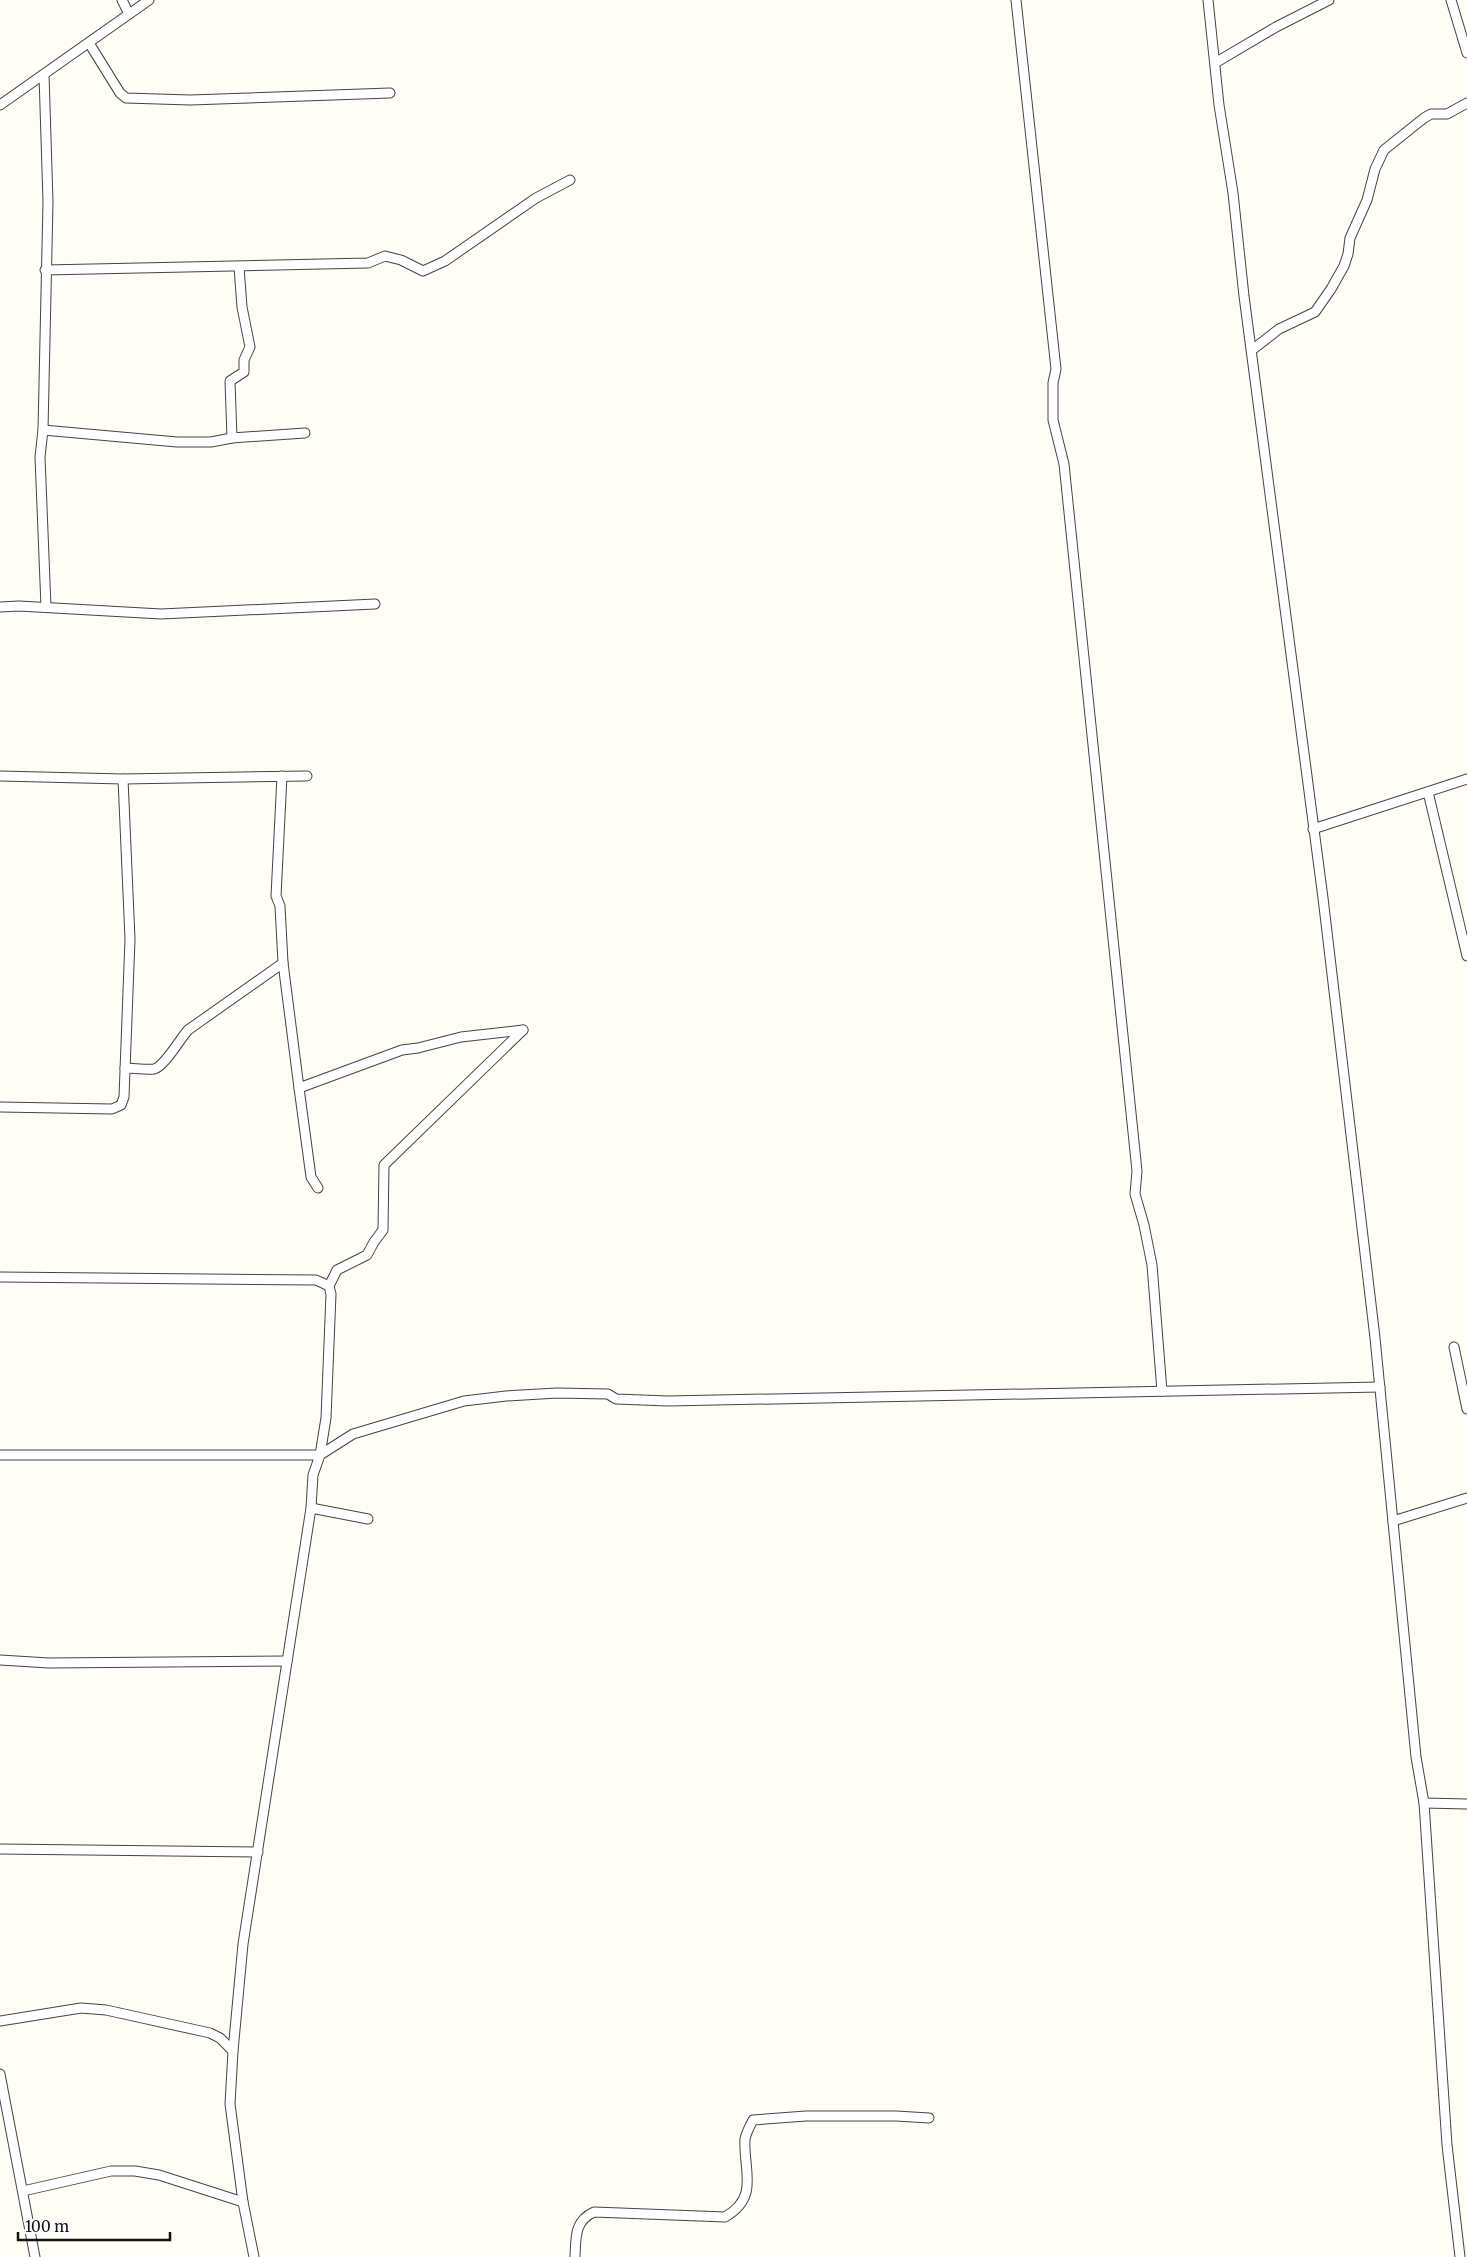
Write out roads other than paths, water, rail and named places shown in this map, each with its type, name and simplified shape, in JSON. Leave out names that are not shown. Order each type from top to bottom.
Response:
[{"type":"street","points":[[122,0],[129,14]]},
{"type":"street","points":[[0,105],[149,0]]},
{"type":"street","points":[[1016,0],[1056,369],[1052,398],[1053,420],[1064,464],[1137,1171],[1135,1194],[1144,1225],[1152,1265],[1162,1391]]},
{"type":"street","points":[[1208,0],[1214,63],[1302,725],[1380,1387],[1416,1757],[1424,1803],[1436,1996],[1447,2116],[1447,2145],[1460,2257]]},
{"type":"street","points":[[1214,63],[1276,27],[1329,0]]},
{"type":"street","points":[[1451,0],[1467,52]]},
{"type":"street","points":[[89,43],[120,93],[126,98],[190,100],[390,93]]},
{"type":"street","points":[[44,75],[48,202],[45,270],[43,430],[40,457],[46,607]]},
{"type":"street","points":[[1252,350],[1279,329],[1315,312],[1331,289],[1346,260],[1350,238],[1367,200],[1375,169],[1384,150],[1431,114],[1447,114],[1467,103]]},
{"type":"street","points":[[45,270],[368,263],[385,256],[401,260],[423,271],[445,261],[536,198],[570,180]]},
{"type":"street","points":[[232,438],[230,381],[244,372],[244,360],[250,347],[242,307],[239,267]]},
{"type":"street","points":[[43,430],[177,442],[211,442],[232,438],[305,433]]},
{"type":"street","points":[[0,607],[46,607],[161,614],[375,604]]},
{"type":"street","points":[[0,776],[123,779],[307,776]]},
{"type":"street","points":[[282,776],[276,890],[280,906],[282,963],[311,1176],[318,1188]]},
{"type":"street","points":[[0,1107],[112,1109],[121,1105],[124,1097],[130,939],[123,779]]},
{"type":"street","points":[[1313,829],[1467,779]]},
{"type":"street","points":[[1428,792],[1467,956]]},
{"type":"street","points":[[125,1068],[156,1068],[165,1062],[177,1042],[188,1030],[282,963]]},
{"type":"street","points":[[254,2257],[243,2202],[230,2104],[233,2051],[242,1944],[311,1508],[313,1475],[320,1454],[326,1418],[331,1294],[329,1286],[337,1270],[366,1256],[384,1230],[384,1165],[523,1030],[461,1037],[402,1050],[299,1088]]},
{"type":"street","points":[[0,1277],[316,1280],[329,1286]]},
{"type":"street","points":[[1454,1347],[1467,1409]]},
{"type":"street","points":[[0,1455],[320,1454],[353,1434],[464,1401],[557,1393],[608,1394],[616,1398],[668,1401],[1380,1387]]},
{"type":"street","points":[[1393,1520],[1467,1498]]},
{"type":"street","points":[[311,1508],[368,1519]]},
{"type":"street","points":[[0,1660],[49,1663],[287,1661]]},
{"type":"street","points":[[1424,1803],[1467,1804]]},
{"type":"street","points":[[0,1849],[258,1852]]},
{"type":"street","points":[[0,2021],[81,2008],[106,2010],[210,2032],[220,2038],[233,2051]]},
{"type":"street","points":[[0,2074],[35,2257]]},
{"type":"street","points":[[575,2257],[576,2230],[586,2216],[594,2212],[725,2217],[738,2210],[746,2194],[748,2176],[745,2137],[753,2120],[806,2116],[930,2118]]},
{"type":"street","points":[[23,2192],[110,2171],[135,2171],[160,2175],[243,2202]]}]
